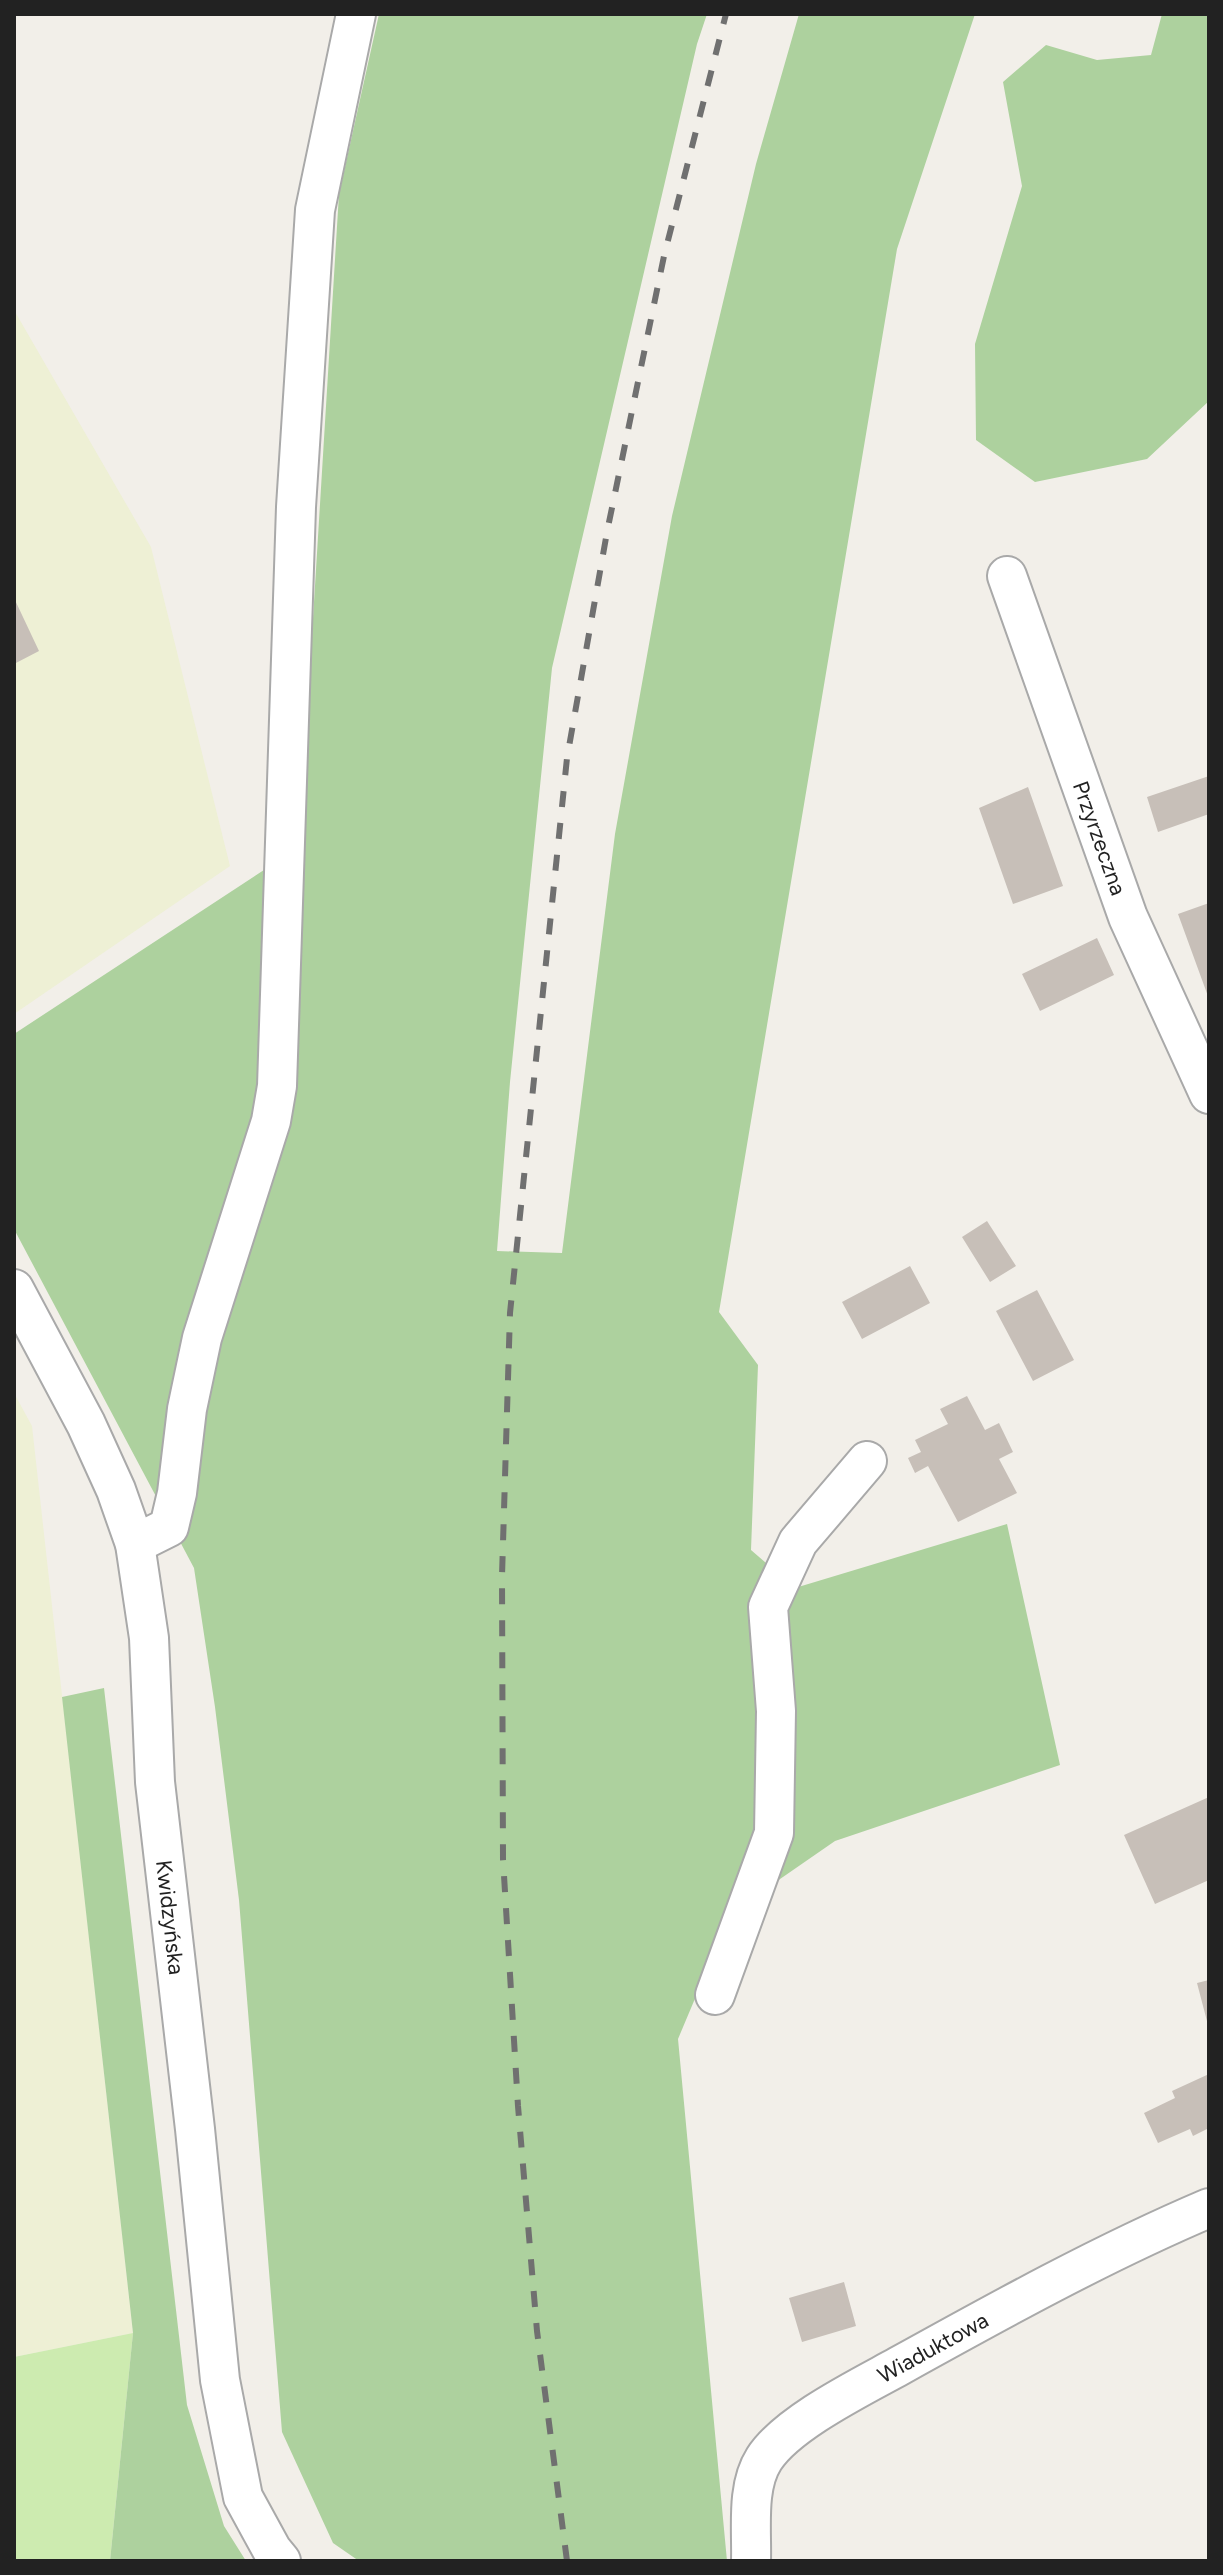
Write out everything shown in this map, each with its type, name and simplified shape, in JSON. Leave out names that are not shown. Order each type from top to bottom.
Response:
[{"type":"street","points":[[135,1544],[169,1527],[177,1493],[187,1409],[202,1338],[271,1121],[277,1086],[296,507],[315,210],[356,14]]},
{"type":"street","name":"Przyrzeczna","points":[[1007,576],[1128,917],[1209,1094]]},
{"type":"street","name":"Kwidzyńska","points":[[14,1289],[86,1424],[116,1490],[135,1544],[149,1638],[155,1782],[220,2380],[243,2497],[281,2561]]},
{"type":"street","points":[[715,1995],[774,1833],[776,1711],[768,1607],[798,1542],[867,1461]]},
{"type":"street","name":"Wiaduktowa","points":[[751,2561],[752,2501],[757,2473],[781,2439],[872,2381],[1009,2305],[1209,2208]]},
{"type":"green space","points":[[379,14],[707,14],[697,44],[552,668],[510,1082],[497,1251],[562,1253],[615,834],[672,516],[756,164],[799,14],[975,14],[897,249],[719,1312],[758,1365],[751,1550],[795,1588],[1007,1524],[1060,1765],[835,1841],[731,1913],[678,2039],[727,2561],[359,2561],[333,2543],[282,2432],[239,1900],[194,1568],[14,1229],[14,1034],[299,847],[339,194]]},
{"type":"green space","points":[[1162,14],[1209,14],[1209,401],[1147,459],[1035,482],[976,440],[975,344],[1022,186],[1003,82],[1046,45],[1097,60],[1151,55]]},
{"type":"green space","points":[[14,310],[151,547],[230,866],[14,1014]]},
{"type":"green space","points":[[14,1393],[32,1426],[133,2333],[14,2357]]},
{"type":"green space","points":[[104,1688],[187,2405],[224,2526],[246,2561],[110,2561],[133,2333],[62,1697]]},
{"type":"green space","points":[[133,2333],[110,2561],[14,2561],[14,2357]]},
{"type":"building","points":[[14,598],[39,651],[14,664]]},
{"type":"building","points":[[1209,776],[1209,814],[1158,832],[1147,797]]},
{"type":"building","points":[[1028,787],[1063,886],[1013,904],[979,808]]},
{"type":"building","points":[[1209,903],[1209,999],[1178,914]]},
{"type":"building","points":[[1097,938],[1114,975],[1040,1011],[1022,974]]},
{"type":"building","points":[[987,1221],[1016,1266],[990,1282],[962,1237]]},
{"type":"building","points":[[910,1266],[930,1303],[862,1339],[842,1302]]},
{"type":"building","points":[[1037,1290],[1074,1360],[1033,1381],[996,1311]]},
{"type":"building","points":[[967,1396],[985,1430],[999,1423],[1013,1452],[999,1459],[1017,1493],[958,1522],[928,1466],[915,1473],[908,1458],[921,1452],[915,1440],[948,1424],[940,1409]]},
{"type":"building","points":[[1209,1797],[1209,1880],[1155,1904],[1124,1835]]},
{"type":"building","points":[[1209,1980],[1209,2025],[1208,2025],[1197,1983]]},
{"type":"building","points":[[1209,2074],[1209,2128],[1193,2136],[1190,2129],[1158,2143],[1144,2113],[1175,2098],[1172,2091]]},
{"type":"building","points":[[844,2282],[856,2326],[802,2342],[789,2298]]},
{"type":"railway","points":[[567,2561],[537,2331],[518,2106],[503,1859],[502,1576],[510,1313],[567,758],[607,532],[664,256],[726,14]]}]
